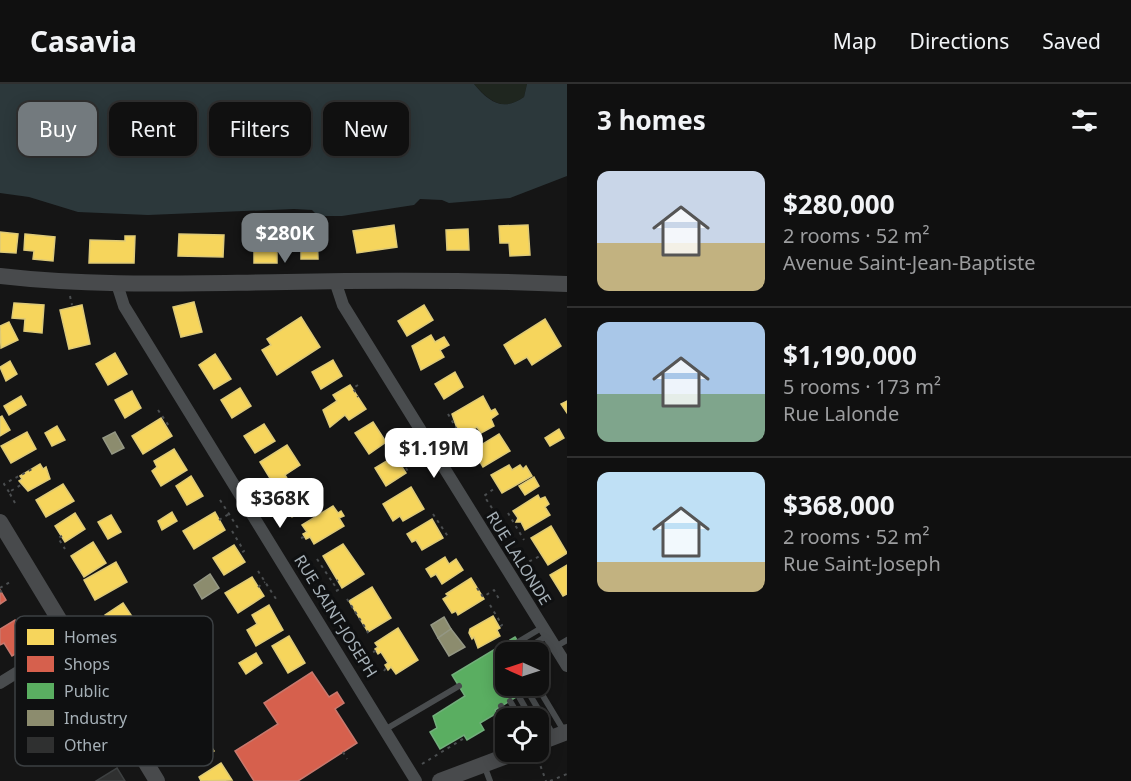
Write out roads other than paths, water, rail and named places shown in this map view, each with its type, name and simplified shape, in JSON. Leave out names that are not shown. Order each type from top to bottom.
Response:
[{"type":"street","points":[[0,276],[69,283],[117,284],[335,281],[567,284]]},
{"type":"street","name":"RUE LALONDE","points":[[335,281],[343,304],[567,666]]},
{"type":"street","name":"RUE SAINT-JOSEPH","points":[[117,284],[124,306],[414,776]]},
{"type":"street","points":[[0,522],[57,616]]},
{"type":"street","points":[[0,683],[15,674]]},
{"type":"street","points":[[446,780],[495,760]]},
{"type":"street","points":[[148,766],[157,781]]},
{"type":"lane","points":[[518,642],[546,631]]},
{"type":"lane","points":[[534,642],[546,631]]},
{"type":"lane","points":[[555,646],[567,640]]},
{"type":"lane","points":[[386,729],[459,686]]},
{"type":"lane","points":[[510,700],[514,708]]},
{"type":"lane","points":[[484,764],[490,781]]}]
